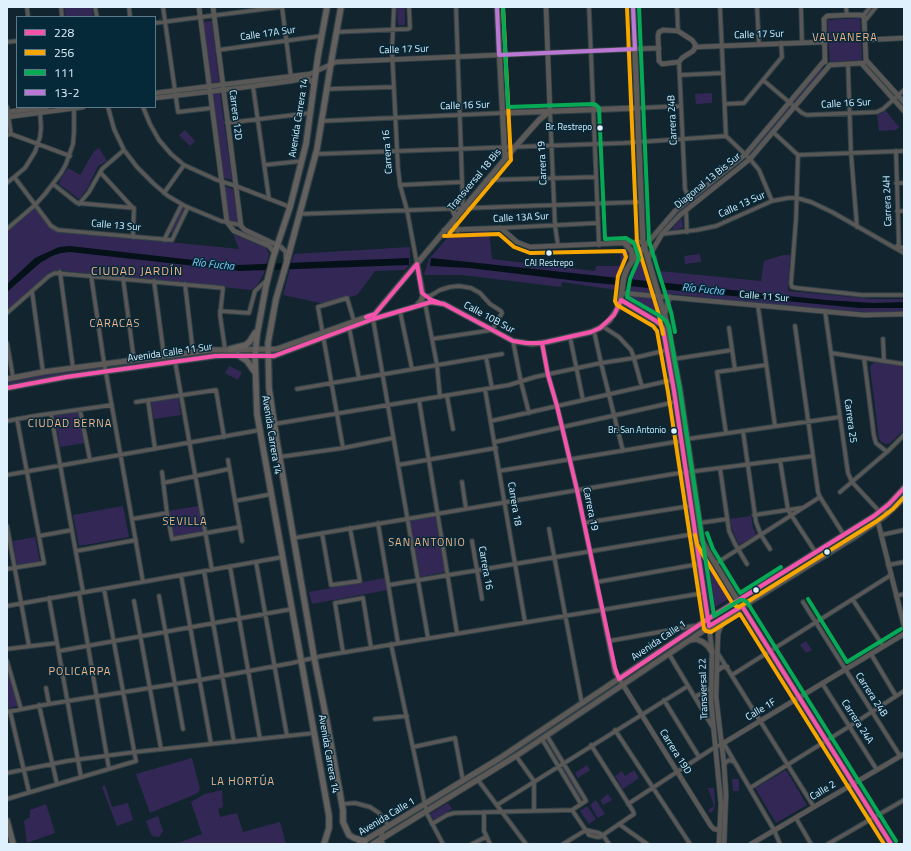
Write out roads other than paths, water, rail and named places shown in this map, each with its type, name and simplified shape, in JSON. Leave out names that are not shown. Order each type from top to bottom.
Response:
[{"type":"main road","name":"Avenida Carrera 14","points":[[324,844],[329,828],[329,816],[256,406],[255,349],[268,276],[290,207],[302,161],[326,7]]},
{"type":"main road","name":"Avenida Carrera 14","points":[[341,7],[330,64],[316,154],[276,299],[269,331],[268,356],[270,392],[279,457],[314,658],[342,804],[343,822],[347,832],[362,842]]},
{"type":"main road","points":[[497,7],[505,159]]},
{"type":"main road","points":[[633,7],[644,245],[665,314],[674,359],[688,472],[702,540],[738,601]]},
{"type":"main road","name":"Calle 16 Sur","points":[[502,113],[638,108]]},
{"type":"main road","name":"Transversal 18 Bis","points":[[417,264],[486,180],[539,120],[550,111]]},
{"type":"main road","points":[[452,208],[454,226],[458,230]]},
{"type":"main road","points":[[625,244],[631,250],[632,261]]},
{"type":"main road","name":"Calle 10B Sur","points":[[374,316],[400,311],[425,303],[438,302],[513,341],[542,343],[594,331],[614,315],[621,300],[624,277],[627,269],[644,245]]},
{"type":"main road","points":[[374,316],[417,264]]},
{"type":"main road","name":"Carrera 16","points":[[417,264],[424,294]]},
{"type":"main road","points":[[412,307],[421,301],[424,294],[438,302]]},
{"type":"main road","points":[[670,297],[662,327],[675,402],[684,440]]},
{"type":"main road","points":[[621,300],[656,321],[662,327]]},
{"type":"main road","name":"Avenida Calle 11 Sur","points":[[7,388],[45,380],[215,356],[268,356],[280,354],[354,321],[374,316]]},
{"type":"main road","name":"Avenida Calle 11 Sur","points":[[10,378],[194,352],[227,349],[280,349],[349,327],[374,316]]},
{"type":"main road","points":[[227,349],[243,346],[248,343],[258,329]]},
{"type":"main road","points":[[238,355],[247,361],[255,372]]},
{"type":"main road","name":"Transversal 22","points":[[688,472],[690,506],[709,626]]},
{"type":"main road","name":"Avenida Calle 1","points":[[362,842],[500,758],[708,619],[816,553],[881,511],[904,488]]},
{"type":"main road","name":"Avenida Calle 1","points":[[373,844],[382,842],[426,811],[516,756],[709,626],[878,522],[904,498]]},
{"type":"main road","points":[[742,606],[892,844]]},
{"type":"main road","points":[[689,640],[696,639],[703,642],[714,652]]},
{"type":"main road","points":[[7,821],[14,844]]},
{"type":"street","points":[[163,7],[174,93],[178,112],[212,108]]},
{"type":"street","points":[[199,7],[227,222],[234,231],[269,246],[275,253]]},
{"type":"street","name":"Carrera 12D","points":[[213,7],[241,225]]},
{"type":"street","points":[[156,23],[281,7],[291,79]]},
{"type":"street","name":"Carrera 16","points":[[394,7],[393,59],[396,151],[400,184],[407,210],[417,264]]},
{"type":"street","points":[[336,32],[409,29],[409,7]]},
{"type":"street","points":[[456,7],[463,208]]},
{"type":"street","name":"Carrera 19","points":[[546,7],[552,178],[558,246]]},
{"type":"street","points":[[589,7],[592,110],[599,245]]},
{"type":"street","points":[[677,7],[678,30]]},
{"type":"street","points":[[720,7],[726,136]]},
{"type":"street","points":[[757,7],[759,44]]},
{"type":"street","points":[[801,7],[802,42]]},
{"type":"street","points":[[846,7],[846,15]]},
{"type":"street","points":[[870,7],[863,16],[866,60],[904,102]]},
{"type":"street","points":[[864,22],[876,7]]},
{"type":"street","points":[[863,16],[846,15],[827,16],[824,18],[825,60],[830,65],[862,64],[866,60]]},
{"type":"street","points":[[663,30],[678,30],[692,40],[695,47],[693,51],[682,58],[679,62],[660,63],[658,48],[659,32],[663,30]]},
{"type":"street","name":"Calle 17A Sur","points":[[218,50],[321,36]]},
{"type":"street","points":[[865,40],[904,38]]},
{"type":"street","name":"Calle 17 Sur","points":[[695,47],[824,42]]},
{"type":"street","points":[[725,104],[744,103],[782,57],[781,43]]},
{"type":"street","name":"Calle 17 Sur","points":[[156,93],[174,93],[253,86],[310,74],[336,62],[658,48]]},
{"type":"street","name":"Diagonal 13 Bis Sur","points":[[644,245],[669,217],[689,199],[746,154],[825,60]]},
{"type":"street","name":"Carrera 24B","points":[[679,62],[685,189],[689,199]]},
{"type":"street","points":[[862,64],[904,111]]},
{"type":"street","name":"Diagonal 13 Bis Sur","points":[[648,258],[662,234],[673,222],[750,159],[830,65]]},
{"type":"street","points":[[848,65],[851,153],[857,227]]},
{"type":"street","points":[[680,75],[723,73]]},
{"type":"street","name":"Calle 17 Sur","points":[[223,88],[307,78],[314,84]]},
{"type":"street","points":[[763,80],[795,106]]},
{"type":"street","points":[[253,86],[269,199]]},
{"type":"street","points":[[327,89],[394,86]]},
{"type":"street","name":"Calle 16 Sur","points":[[795,106],[805,115],[877,112],[883,109],[904,90]]},
{"type":"street","name":"Calle 17 Sur","points":[[156,98],[174,93]]},
{"type":"street","name":"Calle 16 Sur","points":[[638,108],[682,106]]},
{"type":"street","points":[[7,107],[9,134],[70,156]]},
{"type":"street","points":[[7,229],[35,205],[61,173],[70,156],[74,132],[74,108],[40,109],[8,115]]},
{"type":"street","points":[[108,108],[114,129],[125,151],[145,175],[164,193],[188,207],[221,221],[241,225],[245,230],[278,245],[286,252],[286,261]]},
{"type":"street","points":[[143,108],[147,119],[164,147],[184,165],[221,182],[236,186],[290,207]]},
{"type":"street","points":[[7,183],[15,178],[29,163],[38,144],[42,128],[40,109]]},
{"type":"street","points":[[228,123],[310,113]]},
{"type":"street","name":"Calle 16 Sur","points":[[322,121],[502,113]]},
{"type":"street","points":[[773,132],[798,155],[904,151]]},
{"type":"street","points":[[316,154],[551,146],[726,136],[746,154],[759,170],[772,201]]},
{"type":"street","points":[[79,204],[89,192],[100,172],[109,162],[125,151]]},
{"type":"street","name":"Carrera 24H","points":[[896,151],[899,248]]},
{"type":"street","points":[[797,198],[798,155]]},
{"type":"street","points":[[264,165],[302,161]]},
{"type":"street","points":[[164,193],[184,165]]},
{"type":"street","points":[[100,172],[134,208],[133,237]]},
{"type":"street","points":[[486,180],[596,177]]},
{"type":"street","points":[[15,178],[35,205]]},
{"type":"street","points":[[717,178],[720,182]]},
{"type":"street","points":[[400,184],[462,182]]},
{"type":"street","points":[[896,183],[904,183]]},
{"type":"street","points":[[53,184],[79,204],[134,208]]},
{"type":"street","name":"Calle 13 Sur","points":[[662,234],[687,232],[708,228],[722,224],[772,201],[797,198],[832,212],[857,227],[899,248],[904,253]]},
{"type":"street","name":"Calle 11 Sur","points":[[797,198],[792,287],[862,295],[904,296]]},
{"type":"street","points":[[300,214],[641,202]]},
{"type":"street","points":[[164,240],[182,204]]},
{"type":"street","name":"Calle 13 Sur","points":[[35,205],[50,226],[58,230],[164,240],[172,240],[188,207]]},
{"type":"street","points":[[686,210],[687,232]]},
{"type":"street","points":[[898,211],[904,211]]},
{"type":"street","name":"Calle 13A Sur","points":[[444,230],[598,224]]},
{"type":"street","points":[[501,228],[517,242],[527,247],[625,244],[644,245]]},
{"type":"street","name":"Calle 13 Sur","points":[[899,248],[904,248]]},
{"type":"street","points":[[60,272],[73,368]]},
{"type":"street","points":[[7,314],[52,274],[60,272],[223,288],[220,324],[227,349]]},
{"type":"street","points":[[91,275],[104,364],[143,582]]},
{"type":"street","points":[[220,312],[249,313],[255,290],[268,276]]},
{"type":"street","points":[[123,278],[134,360]]},
{"type":"street","points":[[154,281],[164,356]]},
{"type":"street","points":[[185,284],[194,352]]},
{"type":"street","points":[[424,294],[430,296],[446,288],[454,286],[471,288],[477,291],[489,303],[502,312],[492,330],[432,339]]},
{"type":"street","points":[[32,291],[44,372]]},
{"type":"street","points":[[435,293],[435,298],[438,302]]},
{"type":"street","name":"Calle 11 Sur","points":[[622,293],[659,294],[670,297],[758,306],[872,315],[904,314]]},
{"type":"street","points":[[343,448],[318,307],[348,298],[354,321]]},
{"type":"street","points":[[425,303],[437,365],[440,397]]},
{"type":"street","points":[[758,306],[775,426]]},
{"type":"street","points":[[400,311],[412,369]]},
{"type":"street","name":"Carrera 25","points":[[825,311],[847,468],[852,482],[878,510],[881,511]]},
{"type":"street","points":[[374,316],[382,374],[428,638]]},
{"type":"street","points":[[602,326],[624,342],[631,350],[642,387]]},
{"type":"street","points":[[795,326],[820,497],[844,535]]},
{"type":"street","points":[[349,327],[359,378]]},
{"type":"street","points":[[729,328],[735,370]]},
{"type":"street","points":[[594,331],[623,451]]},
{"type":"street","points":[[570,337],[583,400]]},
{"type":"street","points":[[883,339],[884,361]]},
{"type":"street","points":[[513,341],[529,413]]},
{"type":"street","points":[[7,343],[10,378]]},
{"type":"street","name":"Carrera 19","points":[[542,343],[548,375],[577,490],[615,672],[619,679]]},
{"type":"street","points":[[274,424],[336,415],[492,388],[576,368],[634,358],[667,350]]},
{"type":"street","points":[[674,359],[732,350]]},
{"type":"street","points":[[831,353],[904,364]]},
{"type":"street","points":[[297,389],[502,354]]},
{"type":"street","points":[[486,357],[492,388]]},
{"type":"street","points":[[864,358],[874,436],[876,443],[887,452]]},
{"type":"street","points":[[175,361],[212,570]]},
{"type":"street","points":[[726,433],[717,372],[766,365]]},
{"type":"street","points":[[491,421],[672,380]]},
{"type":"street","name":"Carrera 18","points":[[485,389],[525,622]]},
{"type":"street","points":[[136,402],[216,390],[224,437]]},
{"type":"street","points":[[447,396],[453,429]]},
{"type":"street","points":[[148,400],[155,449]]},
{"type":"street","points":[[419,400],[457,634]]},
{"type":"street","points":[[495,442],[675,402]]},
{"type":"street","points":[[7,422],[17,419],[112,405]]},
{"type":"street","points":[[80,410],[90,460]]},
{"type":"street","points":[[51,414],[76,551],[88,645],[109,769]]},
{"type":"street","points":[[499,471],[726,433],[840,417]]},
{"type":"street","points":[[7,569],[44,563],[17,419]]},
{"type":"street","points":[[7,475],[260,430]]},
{"type":"street","points":[[743,431],[754,515],[761,535],[770,549]]},
{"type":"street","points":[[840,492],[887,452],[904,435]]},
{"type":"street","points":[[279,457],[343,448],[393,438]]},
{"type":"street","points":[[398,465],[496,448]]},
{"type":"street","points":[[294,538],[688,472],[813,456]]},
{"type":"street","points":[[228,460],[242,541]]},
{"type":"street","points":[[780,460],[788,510],[816,553]]},
{"type":"street","points":[[720,468],[729,531],[748,564]]},
{"type":"street","points":[[163,483],[229,469]]},
{"type":"street","points":[[162,472],[166,513],[171,538],[173,540],[240,527]]},
{"type":"street","points":[[462,482],[466,509]]},
{"type":"street","points":[[235,501],[272,494]]},
{"type":"street","points":[[715,564],[820,497]]},
{"type":"street","points":[[584,523],[690,506]]},
{"type":"street","points":[[754,515],[803,508]]},
{"type":"street","points":[[881,511],[890,512]]},
{"type":"street","points":[[132,519],[166,513]]},
{"type":"street","points":[[699,523],[727,519]]},
{"type":"street","points":[[878,522],[904,626]]},
{"type":"street","points":[[378,523],[398,643]]},
{"type":"street","points":[[7,526],[29,646]]},
{"type":"street","points":[[322,533],[332,585],[360,581],[350,528]]},
{"type":"street","points":[[39,536],[72,530]]},
{"type":"street","points":[[549,530],[582,704]]},
{"type":"street","points":[[881,535],[904,530]]},
{"type":"street","points":[[389,585],[694,534]]},
{"type":"street","points":[[76,551],[136,540]]},
{"type":"street","name":"Carrera 16","points":[[472,541],[482,599]]},
{"type":"street","points":[[7,606],[283,557]]},
{"type":"street","points":[[256,562],[287,736]]},
{"type":"street","points":[[888,565],[904,562]]},
{"type":"street","points":[[596,582],[699,564]]},
{"type":"street","points":[[230,566],[260,739]]},
{"type":"street","points":[[204,571],[234,742]]},
{"type":"street","points":[[181,575],[211,744]]},
{"type":"street","points":[[732,675],[891,575]]},
{"type":"street","points":[[7,799],[136,761],[104,589]]},
{"type":"street","points":[[29,792],[8,712],[96,696],[200,680],[343,652],[704,593]]},
{"type":"street","points":[[896,596],[904,594]]},
{"type":"street","points":[[160,596],[183,729]]},
{"type":"street","points":[[49,598],[81,777]]},
{"type":"street","points":[[343,652],[335,603],[363,598],[371,648]]},
{"type":"street","points":[[853,600],[883,646]]},
{"type":"street","points":[[134,601],[161,749]]},
{"type":"street","name":"Carrera 24B","points":[[803,602],[872,712],[902,755]]},
{"type":"street","points":[[59,650],[292,609]]},
{"type":"street","name":"Transversal 22","points":[[714,652],[719,629],[729,614]]},
{"type":"street","points":[[609,641],[700,625]]},
{"type":"street","name":"Transversal 22","points":[[709,626],[714,652],[716,698],[724,764],[726,803],[724,844]]},
{"type":"street","name":"Calle 1F","points":[[628,804],[717,747],[722,742],[904,634]]},
{"type":"street","points":[[7,650],[57,643]]},
{"type":"street","points":[[391,644],[426,811],[443,844]]},
{"type":"street","points":[[714,652],[728,667],[814,807]]},
{"type":"street","points":[[669,654],[715,731]]},
{"type":"street","points":[[871,654],[896,696]]},
{"type":"street","points":[[7,662],[21,709]]},
{"type":"street","points":[[714,672],[722,667],[728,667]]},
{"type":"street","name":"Transversal 22","points":[[714,672],[711,688],[721,804],[719,844]]},
{"type":"street","name":"Carrera 19D","points":[[619,679],[713,828],[720,830]]},
{"type":"street","name":"Carrera 24A","points":[[822,683],[877,770]]},
{"type":"street","points":[[497,804],[688,686]]},
{"type":"street","points":[[46,688],[49,704]]},
{"type":"street","points":[[695,697],[711,688]]},
{"type":"street","points":[[750,788],[827,741],[904,691]]},
{"type":"street","points":[[664,700],[700,757]]},
{"type":"street","points":[[40,706],[57,784]]},
{"type":"street","points":[[375,719],[407,716]]},
{"type":"street","points":[[615,730],[690,844]]},
{"type":"street","points":[[7,773],[78,759],[315,732]]},
{"type":"street","points":[[432,824],[452,813],[572,810],[586,801],[545,737]]},
{"type":"street","points":[[545,737],[558,766],[581,804]]},
{"type":"street","points":[[413,746],[455,738],[463,781]]},
{"type":"street","points":[[722,742],[774,830],[780,844]]},
{"type":"street","points":[[572,810],[591,836],[598,837],[634,814],[591,745]]},
{"type":"street","name":"Calle 2","points":[[751,844],[902,755]]},
{"type":"street","points":[[516,756],[534,781],[534,811]]},
{"type":"street","points":[[724,764],[729,760],[736,765]]},
{"type":"street","points":[[478,780],[526,844]]},
{"type":"street","points":[[828,844],[904,800]]},
{"type":"street","points":[[342,804],[356,804],[370,807],[379,813],[389,826]]},
{"type":"street","points":[[484,812],[484,831],[490,844]]},
{"type":"street","points":[[796,818],[811,844]]},
{"type":"street","points":[[619,824],[647,844]]},
{"type":"street","points":[[564,844],[586,830]]},
{"type":"street","points":[[382,831],[382,842]]},
{"type":"street","points":[[603,835],[609,844]]},
{"type":"street","points":[[472,844],[486,837]]},
{"type":"water","name":"Río Fucha","points":[[70,246],[238,265],[409,258],[409,265],[240,271],[70,252],[52,256],[40,263],[7,292],[7,284],[35,258],[59,247]]},
{"type":"water","name":"Río Fucha","points":[[431,258],[826,300],[873,303],[904,302],[904,308],[859,308],[586,282],[469,268],[430,266]]},
{"type":"place","name":"Br. Restrepo","points":[[600,128]]},
{"type":"place","name":"CAI Restrepo","points":[[549,253]]},
{"type":"place","name":"Br. San Antonio","points":[[674,431]]},
{"type":"district","name":"VALVANERA","points":[[845,38]]},
{"type":"district","name":"CIUDAD JARDÍN","points":[[137,272]]},
{"type":"district","name":"CARACAS","points":[[115,324]]},
{"type":"district","name":"CIUDAD BERNA","points":[[70,424]]},
{"type":"district","name":"SEVILLA","points":[[185,522]]},
{"type":"district","name":"SAN ANTONIO","points":[[427,543]]},
{"type":"district","name":"POLICARPA","points":[[80,672]]},
{"type":"district","name":"LA HORTÚA","points":[[243,782]]}]
